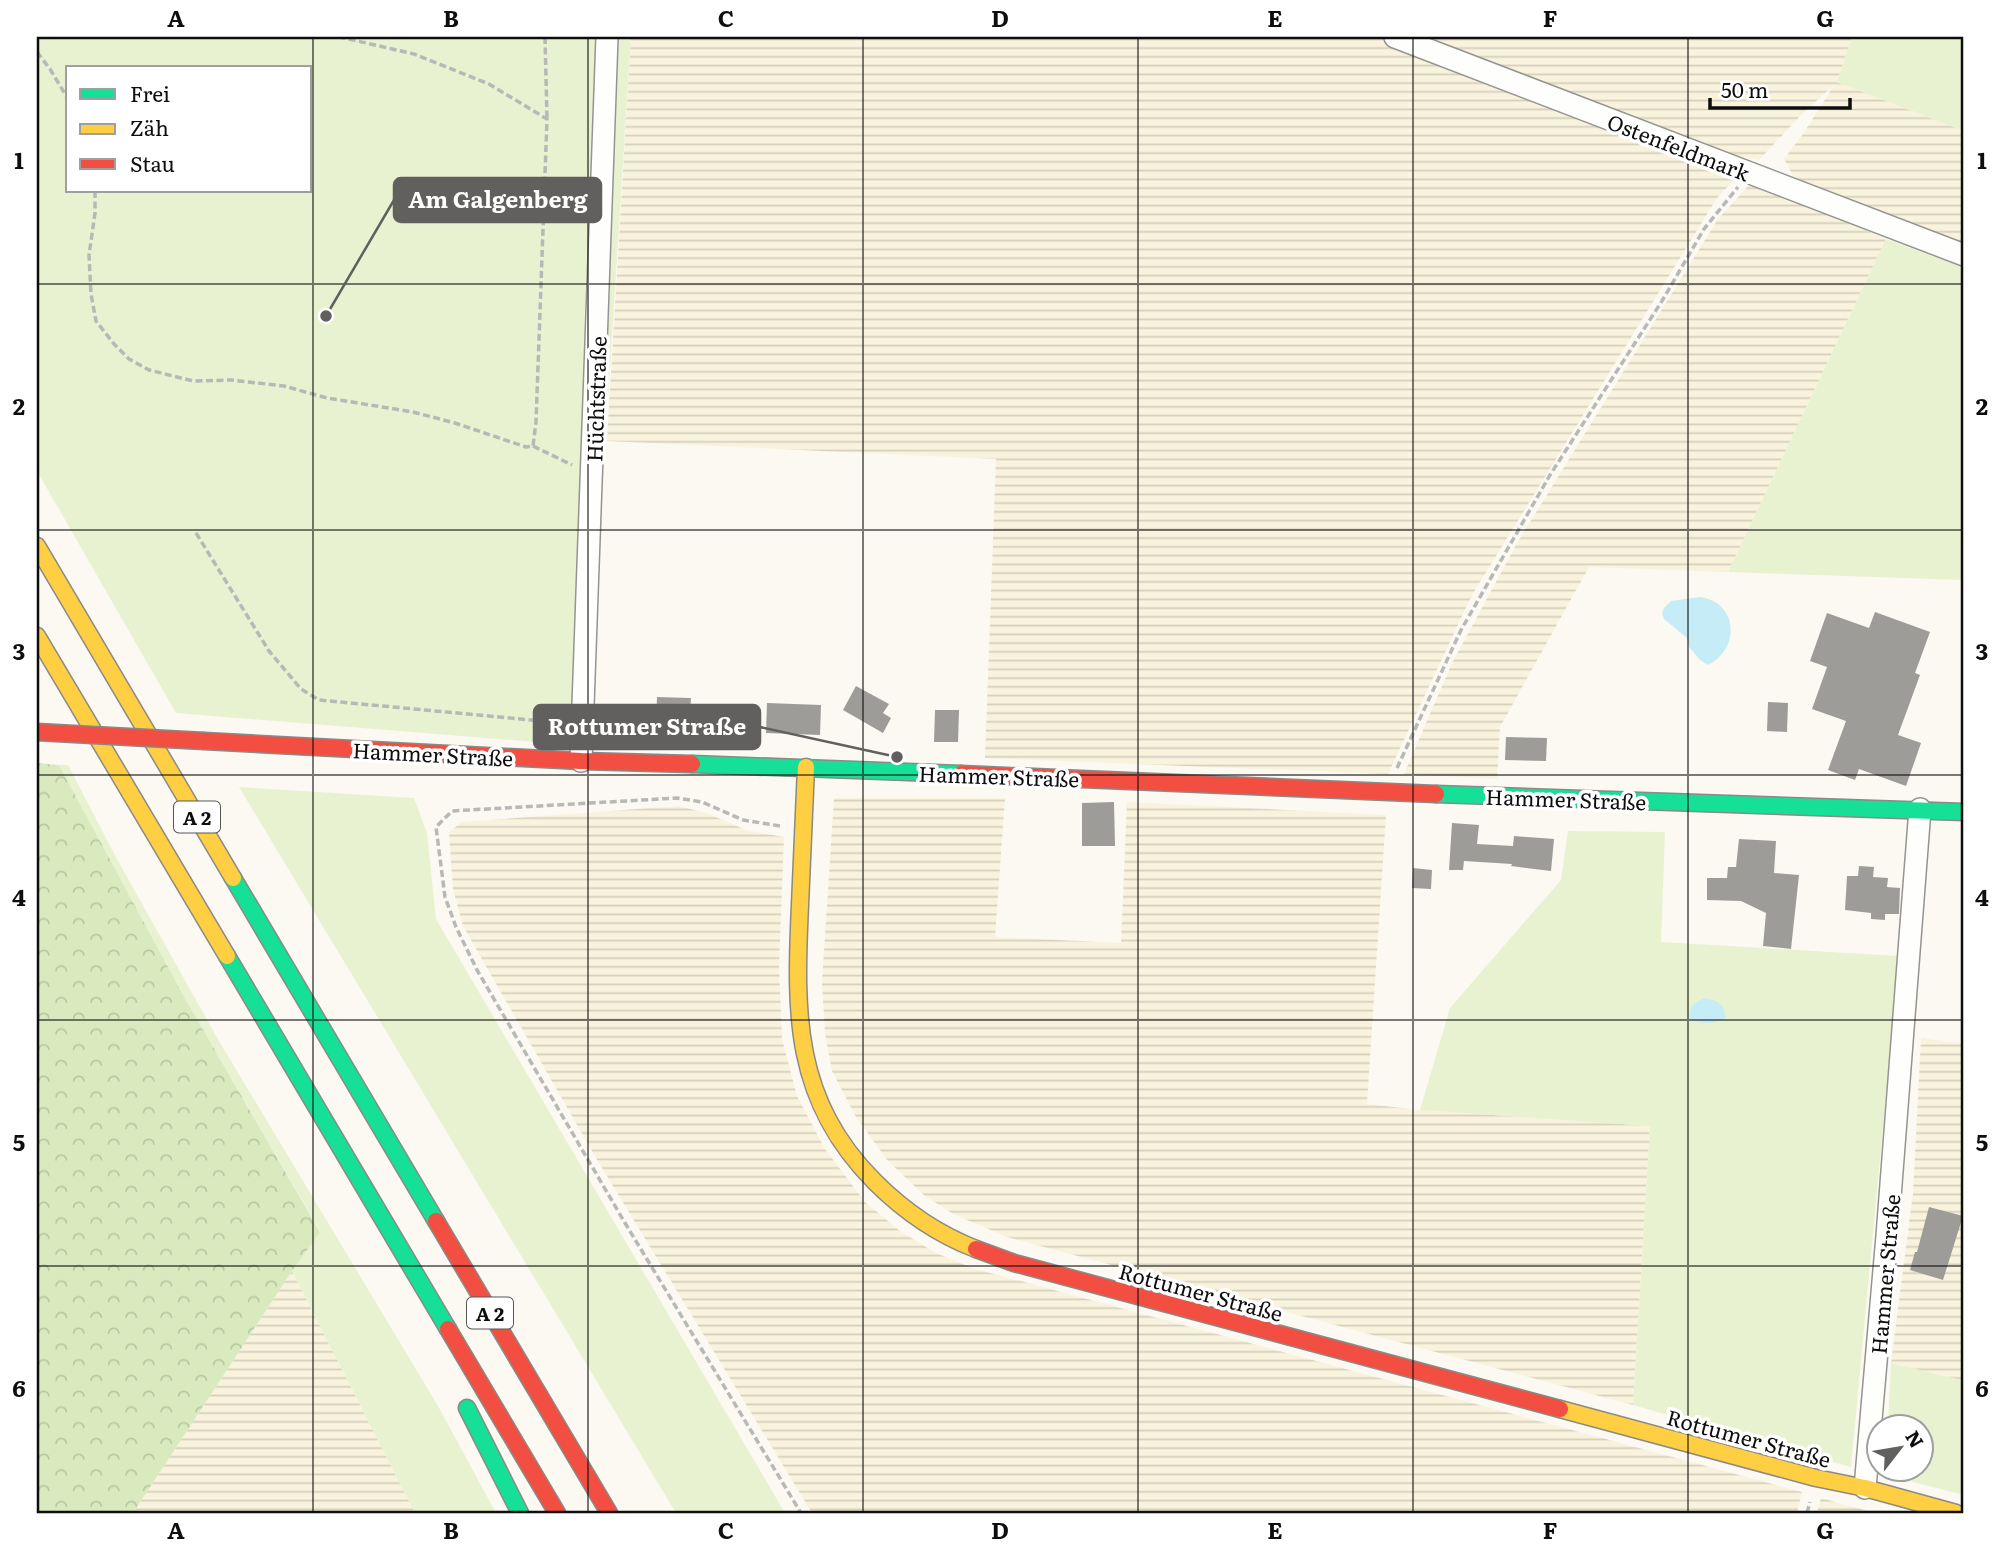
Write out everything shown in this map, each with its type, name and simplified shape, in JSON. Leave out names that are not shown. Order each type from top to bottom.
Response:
[{"type":"main road","name":"A 2","points":[[37,546],[608,1510]]},
{"type":"main road","name":"A 2","points":[[37,636],[557,1513]]},
{"type":"main road","name":"Hammer Straße","points":[[37,733],[581,761],[806,767],[1386,792],[1964,812]]},
{"type":"main road","name":"Rottumer Straße","points":[[806,767],[796,971],[801,1037],[809,1074],[828,1116],[851,1155],[878,1188],[910,1214],[942,1234],[1014,1263],[1956,1513]]},
{"type":"main road","points":[[412,1269],[446,1357]]},
{"type":"main road","points":[[460,1394],[520,1513]]},
{"type":"street","name":"Hüchtstraße","points":[[581,761],[607,37]]},
{"type":"street","name":"Ostenfeldmark","points":[[1395,37],[1964,255]]},
{"type":"street","name":"Hammer Straße","points":[[1865,1488],[1920,809]]},
{"type":"path","points":[[340,37],[414,54],[489,84],[547,120]]},
{"type":"path","points":[[533,446],[547,120],[545,37]]},
{"type":"path","points":[[37,52],[66,96]]},
{"type":"path","points":[[1386,792],[1461,630],[1550,475],[1662,301],[1704,229],[1732,192],[1753,174]]},
{"type":"path","points":[[95,192],[89,255],[91,294],[96,321],[114,344],[139,365],[193,382],[231,380],[284,386],[327,398],[413,411],[526,447],[533,446],[592,474]]},
{"type":"path","points":[[196,533],[269,651],[301,689],[319,700],[583,725]]},
{"type":"path","points":[[801,1513],[625,1223],[477,970],[456,927],[446,897],[436,827],[452,811],[677,798],[702,802],[743,820],[803,827]]},
{"type":"shaded area","points":[[631,37],[1378,37],[1738,176],[1717,198],[1472,595],[1388,774],[985,758],[996,459],[607,441]]},
{"type":"shaded area","points":[[1421,37],[1852,37],[1837,82],[1964,131],[1964,246],[1798,185],[1784,159],[1834,85],[1802,114],[1759,160],[1736,156]]},
{"type":"shaded area","points":[[1751,183],[1886,239],[1728,572],[1589,567],[1500,727],[1497,779],[1404,774],[1452,663],[1517,543],[1718,219]]},
{"type":"shaded area","points":[[834,798],[1005,798],[995,937],[1121,943],[1127,802],[1386,815],[1367,1104],[1650,1126],[1633,1405],[1007,1237],[955,1215],[925,1196],[888,1161],[856,1117],[832,1071],[825,1034],[822,982]]},
{"type":"shaded area","points":[[679,806],[706,813],[749,831],[784,837],[779,966],[782,1039],[797,1096],[825,1149],[865,1202],[900,1231],[936,1253],[972,1268],[1802,1492],[1797,1513],[812,1513],[596,1158],[463,926],[453,889],[449,832],[462,822]]},
{"type":"shaded area","points":[[1921,1038],[1964,1044],[1964,1381],[1891,1363],[1913,1193]]},
{"type":"shaded area","points":[[292,1271],[415,1513],[133,1513]]},
{"type":"shaded area","points":[[1821,1498],[1876,1513],[1817,1513]]},
{"type":"green space","points":[[37,37],[631,37],[586,746],[176,713],[37,471]]},
{"type":"green space","points":[[1852,37],[1964,37],[1964,131],[1837,82]]},
{"type":"green space","points":[[1886,239],[1964,268],[1964,580],[1728,572]]},
{"type":"green space","points":[[37,763],[59,765],[182,993],[320,1232],[133,1513],[37,1513]]},
{"type":"green space","points":[[59,765],[68,765],[118,861],[219,1041],[438,1406],[496,1513],[415,1513],[292,1271],[320,1231],[182,993]]},
{"type":"green space","points":[[239,787],[414,798],[427,833],[436,919],[785,1513],[676,1513]]},
{"type":"green space","points":[[1568,831],[1665,832],[1661,942],[1899,956],[1851,1467],[1633,1405],[1650,1126],[1420,1110],[1450,1008],[1561,880]]},
{"type":"green space","points":[[1891,1363],[1964,1381],[1964,1495],[1921,1484],[1934,1484],[1934,1414],[1889,1414]]},
{"type":"water","points":[[1700,597],[1713,601],[1722,608],[1731,627],[1726,649],[1708,665],[1700,660],[1689,647],[1687,638],[1664,619],[1662,613],[1671,601]]},
{"type":"water","points":[[1705,998],[1719,1003],[1726,1017],[1709,1023],[1690,1020],[1693,1006]]},
{"type":"building","points":[[1875,612],[1930,632],[1915,673],[1920,675],[1898,735],[1921,743],[1906,786],[1859,769],[1855,780],[1828,770],[1846,721],[1812,709],[1827,667],[1810,661],[1827,613],[1869,628]]},
{"type":"building","points":[[856,686],[889,704],[883,713],[891,718],[883,733],[843,710]]},
{"type":"building","points":[[657,697],[691,698],[689,728],[656,726]]},
{"type":"building","points":[[1768,702],[1788,703],[1787,732],[1767,731]]},
{"type":"building","points":[[767,703],[821,705],[820,735],[766,733]]},
{"type":"building","points":[[935,710],[959,710],[958,742],[934,742]]},
{"type":"building","points":[[1506,737],[1547,738],[1546,761],[1505,760]]},
{"type":"building","points":[[1114,802],[1115,846],[1082,846],[1082,803]]},
{"type":"building","points":[[1452,823],[1479,825],[1477,844],[1513,846],[1514,836],[1554,839],[1551,871],[1511,866],[1512,864],[1464,861],[1463,870],[1449,870]]},
{"type":"building","points":[[1739,839],[1776,841],[1774,873],[1799,875],[1791,949],[1763,946],[1766,913],[1741,901],[1707,900],[1707,878],[1727,878],[1728,867],[1736,867]]},
{"type":"building","points":[[1859,866],[1874,867],[1873,877],[1888,878],[1887,887],[1900,888],[1899,914],[1885,914],[1885,920],[1871,919],[1871,913],[1845,910],[1847,876],[1858,876]]},
{"type":"building","points":[[1413,868],[1432,870],[1431,889],[1412,888]]},
{"type":"building","points":[[1929,1207],[1963,1216],[1943,1280],[1910,1270]]},
{"type":"traffic: fast","points":[[692,764],[961,774]]},
{"type":"traffic: fast","points":[[1436,794],[1964,812]]},
{"type":"traffic: fast","points":[[233,878],[436,1221]]},
{"type":"traffic: fast","points":[[227,956],[448,1329]]},
{"type":"traffic: fast","points":[[467,1408],[520,1513]]},
{"type":"traffic: slow","points":[[37,546],[233,878]]},
{"type":"traffic: slow","points":[[37,636],[227,956]]},
{"type":"traffic: slow","points":[[806,767],[798,982],[805,1053],[814,1087],[828,1119],[848,1151],[875,1182],[922,1221],[976,1249]]},
{"type":"traffic: slow","points":[[1560,1409],[1956,1513]]},
{"type":"traffic: jam","points":[[37,732],[204,741]]},
{"type":"traffic: jam","points":[[204,741],[581,761],[692,764]]},
{"type":"traffic: jam","points":[[961,774],[1436,794]]},
{"type":"traffic: jam","points":[[436,1221],[609,1513]]},
{"type":"traffic: jam","points":[[976,1249],[1014,1263],[1560,1409]]},
{"type":"traffic: jam","points":[[448,1329],[557,1513]]},
{"type":"place","name":"Am Galgenberg","points":[[326,316]]},
{"type":"place","name":"Rottumer Straße","points":[[897,757]]}]
